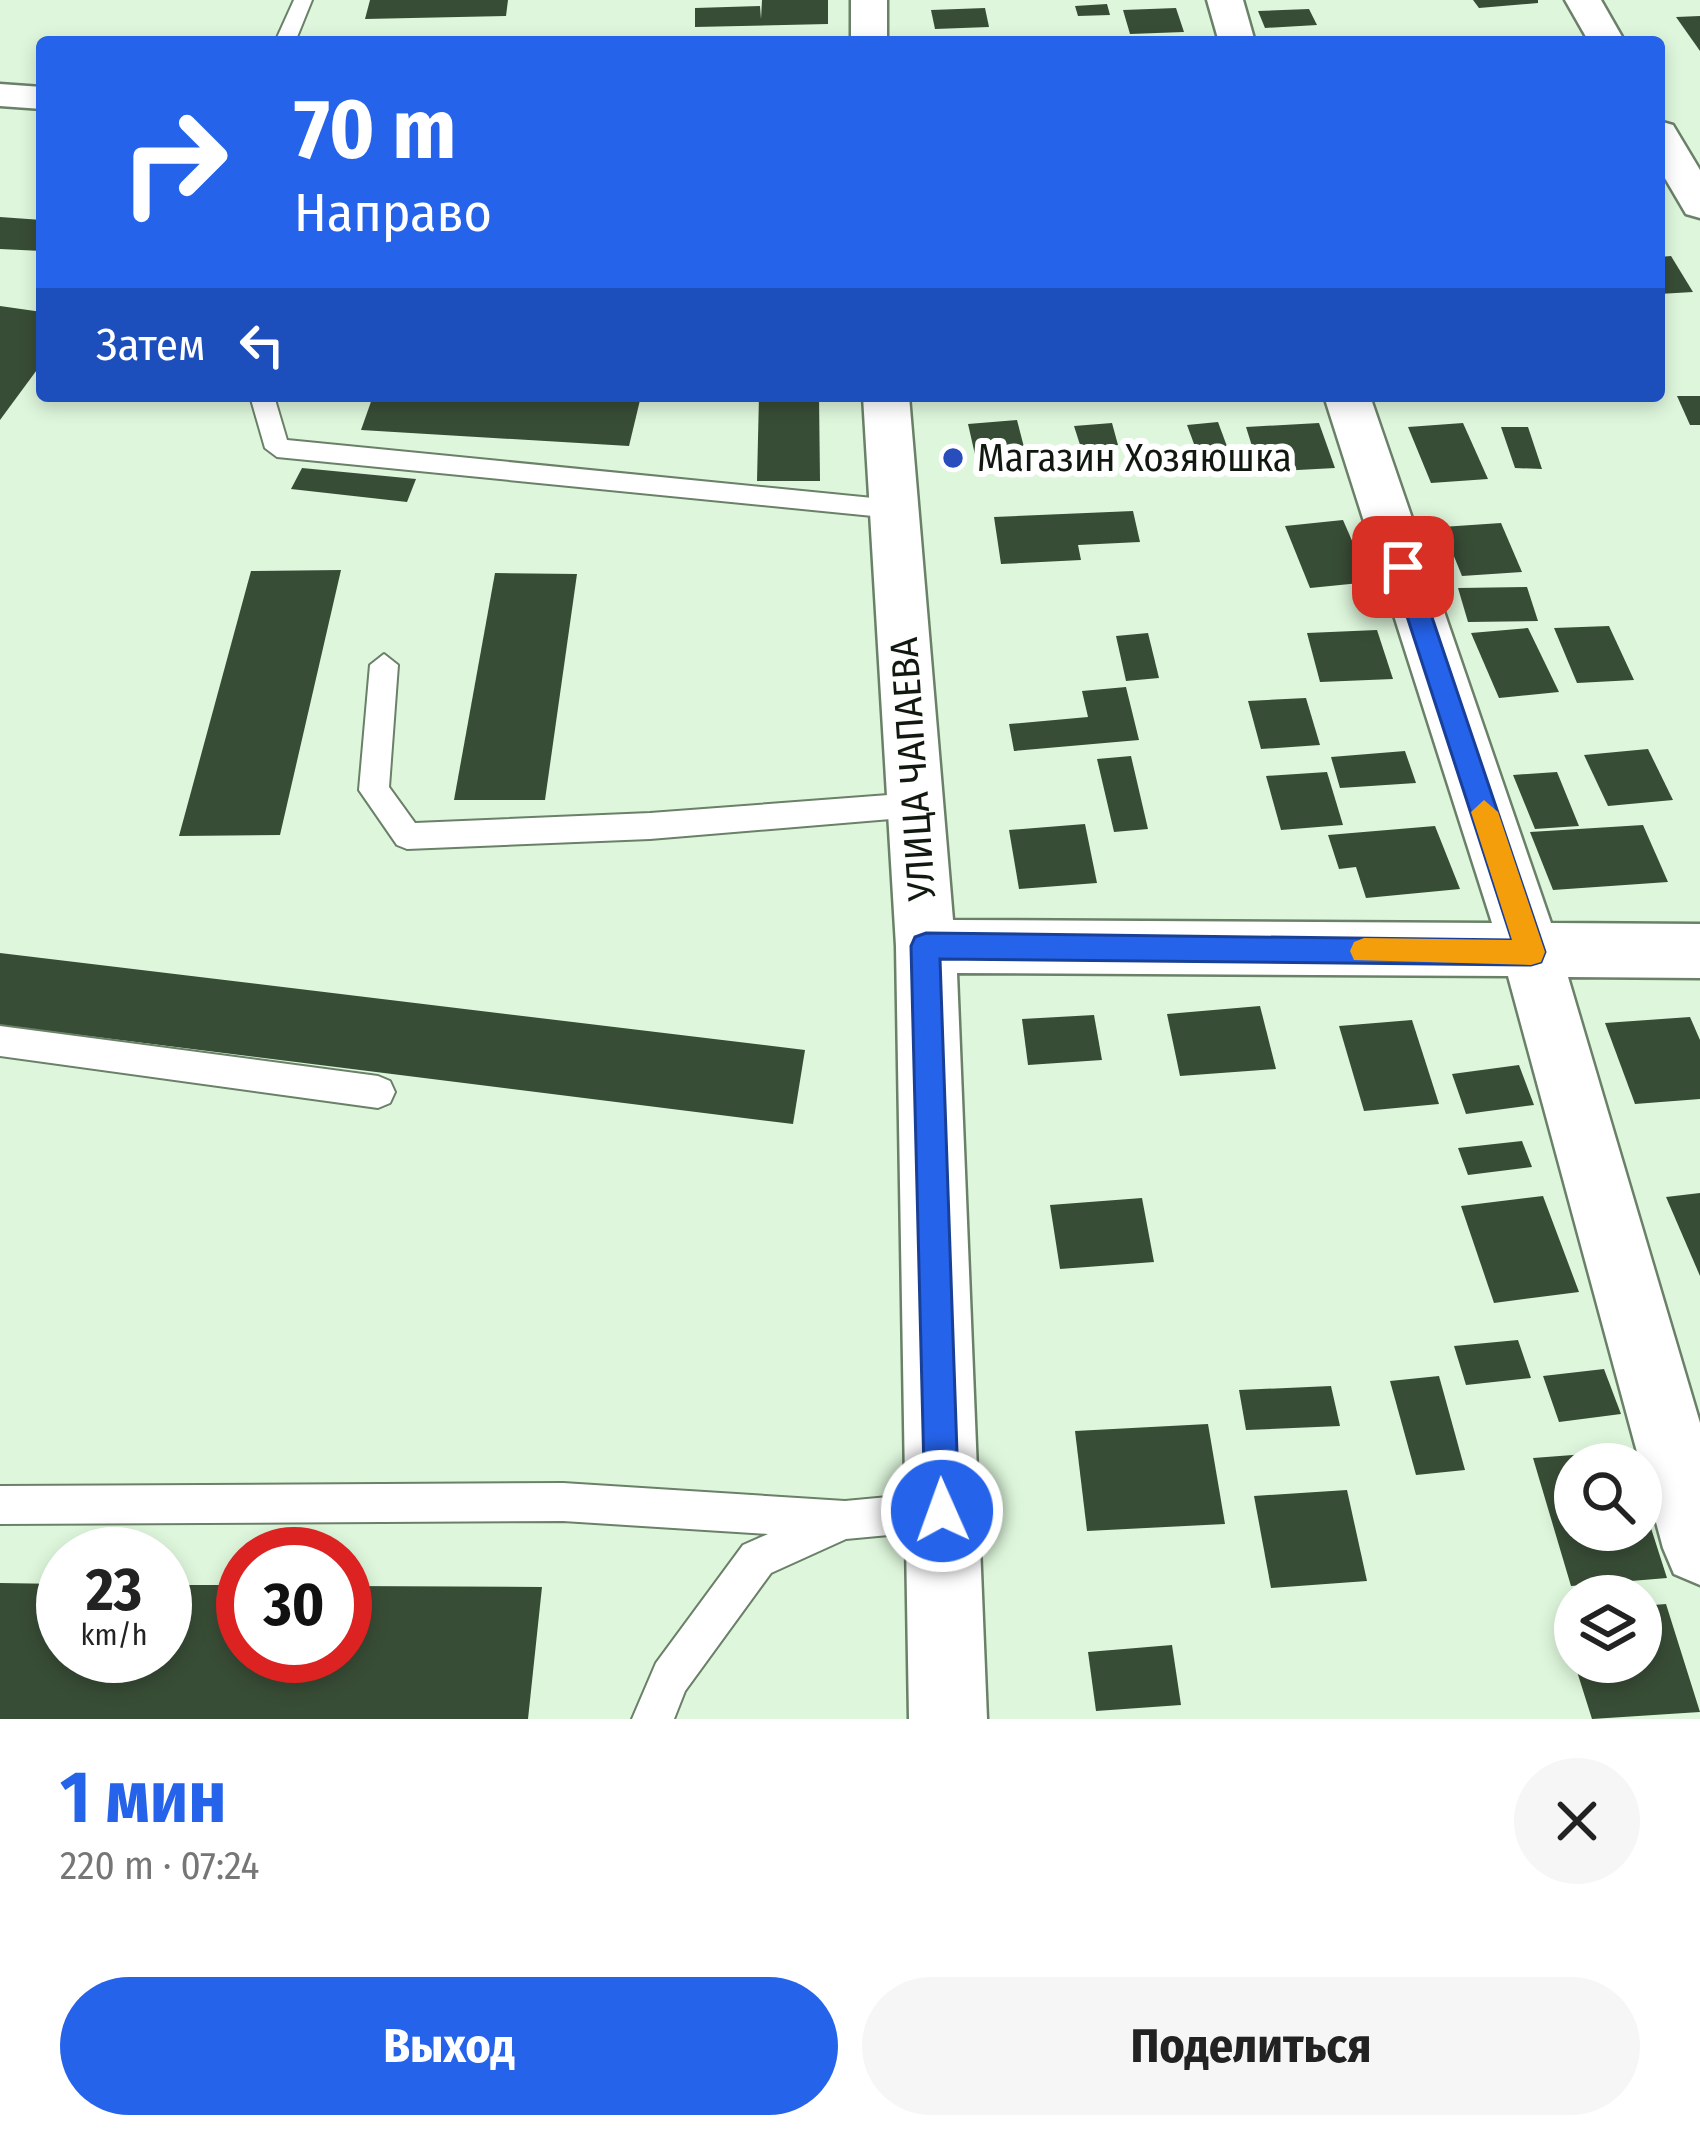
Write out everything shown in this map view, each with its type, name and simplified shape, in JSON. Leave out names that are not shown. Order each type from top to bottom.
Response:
[{"type":"street","points":[[868,0],[869,36]]},
{"type":"street","points":[[1225,0],[1236,36]]},
{"type":"street","points":[[1583,0],[1604,36]]},
{"type":"street","points":[[0,95],[36,98]]},
{"type":"street","points":[[1665,144],[1700,205]]},
{"type":"street","points":[[1665,226],[1700,226]]},
{"type":"street","name":"УЛИЦА ЧАПАЕВА","points":[[886,402],[926,946],[948,1719]]},
{"type":"street","points":[[1349,402],[1531,952],[1700,1547]]},
{"type":"street","points":[[926,946],[1700,951]]},
{"type":"lane","points":[[288,36],[303,0]]},
{"type":"lane","points":[[264,402],[277,448],[893,509]]},
{"type":"lane","points":[[384,665],[374,790],[407,836],[650,826],[915,805]]},
{"type":"lane","points":[[0,1041],[378,1092]]},
{"type":"lane","points":[[0,1505],[563,1502],[845,1520],[942,1511]]},
{"type":"lane","points":[[653,1719],[670,1677],[757,1559],[845,1520]]},
{"type":"building","points":[[370,0],[508,0],[506,16],[365,19]]},
{"type":"building","points":[[762,0],[828,0],[828,24],[695,27],[695,8],[760,6],[761,19]]},
{"type":"building","points":[[1473,0],[1538,0],[1538,3],[1479,8]]},
{"type":"building","points":[[1107,4],[1110,15],[1078,16],[1075,6]]},
{"type":"building","points":[[985,8],[989,27],[935,29],[931,10]]},
{"type":"building","points":[[1176,8],[1184,32],[1130,34],[1123,10]]},
{"type":"building","points":[[1309,9],[1317,25],[1265,28],[1258,11]]},
{"type":"building","points":[[1700,16],[1700,51],[1676,17]]},
{"type":"building","points":[[0,217],[36,220],[36,251],[0,249]]},
{"type":"building","points":[[1665,256],[1671,256],[1693,292],[1665,294]]},
{"type":"building","points":[[0,306],[36,311],[36,371],[0,420]]},
{"type":"building","points":[[1677,396],[1700,396],[1700,425],[1690,425]]},
{"type":"building","points":[[371,402],[640,402],[629,446],[361,430]]},
{"type":"building","points":[[759,402],[819,402],[820,481],[757,481]]},
{"type":"building","points":[[1017,420],[1026,455],[976,459],[968,424]]},
{"type":"building","points":[[1218,422],[1232,460],[1201,463],[1187,425]]},
{"type":"building","points":[[1112,423],[1118,445],[1081,448],[1074,426]]},
{"type":"building","points":[[1319,423],[1335,468],[1260,472],[1246,427]]},
{"type":"building","points":[[1463,423],[1488,479],[1431,483],[1408,427]]},
{"type":"building","points":[[1501,427],[1528,427],[1542,469],[1515,468]]},
{"type":"building","points":[[302,468],[416,479],[407,502],[291,489]]},
{"type":"building","points":[[1133,511],[1140,542],[1078,545],[1081,560],[1001,564],[994,517]]},
{"type":"building","points":[[1343,520],[1370,582],[1310,588],[1285,526]]},
{"type":"building","points":[[1501,523],[1522,572],[1462,576],[1442,527]]},
{"type":"building","points":[[341,570],[280,835],[179,836],[251,571]]},
{"type":"building","points":[[495,573],[577,574],[545,800],[454,800]]},
{"type":"building","points":[[1527,587],[1538,621],[1468,622],[1458,588]]},
{"type":"building","points":[[1609,626],[1634,680],[1577,683],[1554,628]]},
{"type":"building","points":[[1528,628],[1559,692],[1499,698],[1471,633]]},
{"type":"building","points":[[1377,630],[1393,679],[1320,682],[1307,633]]},
{"type":"building","points":[[1148,633],[1159,678],[1126,681],[1116,636]]},
{"type":"building","points":[[1126,687],[1139,740],[1014,751],[1009,724],[1088,717],[1082,691]]},
{"type":"building","points":[[1306,698],[1320,745],[1261,749],[1248,701]]},
{"type":"building","points":[[1648,749],[1673,800],[1608,806],[1584,755]]},
{"type":"building","points":[[1405,751],[1416,783],[1340,788],[1331,757]]},
{"type":"building","points":[[1131,756],[1148,829],[1114,832],[1097,759]]},
{"type":"building","points":[[1327,772],[1343,825],[1281,830],[1266,776]]},
{"type":"building","points":[[1557,772],[1579,826],[1535,829],[1513,775]]},
{"type":"building","points":[[1085,824],[1097,883],[1019,889],[1009,830]]},
{"type":"building","points":[[1643,825],[1668,882],[1553,890],[1530,832]]},
{"type":"building","points":[[1435,826],[1460,889],[1366,898],[1356,867],[1339,869],[1328,835]]},
{"type":"building","points":[[0,953],[805,1050],[793,1124],[0,1025]]},
{"type":"building","points":[[1260,1006],[1276,1069],[1180,1076],[1167,1014]]},
{"type":"building","points":[[1094,1015],[1102,1060],[1028,1065],[1022,1019]]},
{"type":"building","points":[[1690,1017],[1700,1040],[1700,1099],[1635,1104],[1605,1023]]},
{"type":"building","points":[[1412,1020],[1439,1104],[1364,1111],[1339,1026]]},
{"type":"building","points":[[1519,1065],[1534,1105],[1466,1114],[1452,1074]]},
{"type":"building","points":[[1522,1141],[1532,1167],[1468,1175],[1458,1148]]},
{"type":"building","points":[[1700,1193],[1700,1276],[1666,1197]]},
{"type":"building","points":[[1543,1196],[1579,1292],[1494,1303],[1461,1206]]},
{"type":"building","points":[[1142,1198],[1154,1262],[1060,1269],[1050,1205]]},
{"type":"building","points":[[1518,1340],[1531,1378],[1466,1385],[1454,1346]]},
{"type":"building","points":[[1604,1369],[1621,1414],[1559,1422],[1543,1376]]},
{"type":"building","points":[[1439,1376],[1465,1470],[1416,1475],[1390,1381]]},
{"type":"building","points":[[1331,1386],[1340,1426],[1246,1430],[1239,1390]]},
{"type":"building","points":[[1208,1424],[1225,1524],[1087,1531],[1075,1431]]},
{"type":"building","points":[[1554,1456],[1554,1529],[1533,1458]]},
{"type":"building","points":[[1347,1490],[1367,1581],[1271,1588],[1254,1496]]},
{"type":"building","points":[[1561,1551],[1658,1551],[1667,1578],[1662,1575],[1568,1575]]},
{"type":"building","points":[[0,1583],[36,1584],[36,1683],[192,1683],[192,1585],[216,1585],[216,1683],[372,1683],[372,1586],[542,1587],[528,1719],[0,1719]]},
{"type":"building","points":[[1662,1604],[1666,1604],[1700,1712],[1592,1719],[1581,1683],[1662,1683]]},
{"type":"building","points":[[1172,1645],[1181,1705],[1096,1711],[1088,1652]]},
{"type":"slow traffic","points":[[1364,951],[1531,952],[1484,812]]},
{"type":"place","name":"Магазин Хозяюшка","points":[[953,458]]},
{"type":"route","points":[[942,1511],[926,946],[1531,952],[1403,567]]}]
